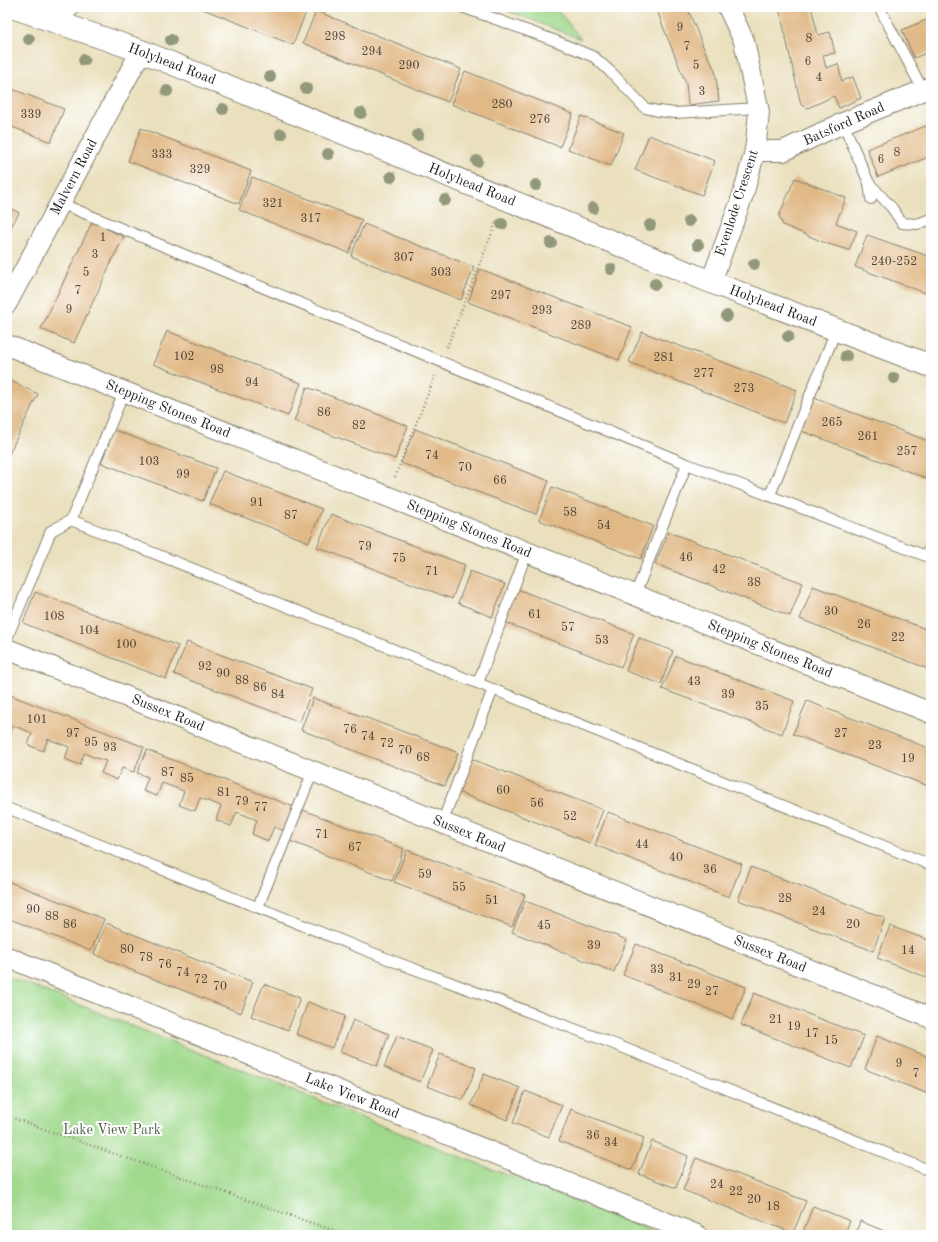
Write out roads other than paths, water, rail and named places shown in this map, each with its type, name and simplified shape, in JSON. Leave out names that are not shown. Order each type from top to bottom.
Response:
[{"type":"highway","name":"Holyhead Road","points":[[12,7],[64,15],[141,51],[711,282],[931,366]]},
{"type":"street","name":"Evenlode Crescent","points":[[711,282],[743,195],[756,151],[758,108],[744,41],[728,7]]},
{"type":"street","name":"Malvern Road","points":[[7,303],[141,51]]},
{"type":"street","name":"Batsford Road","points":[[756,151],[783,151],[843,123],[927,88]]},
{"type":"street","name":"Stepping Stones Road","points":[[7,346],[931,713]]},
{"type":"street","name":"Sussex Road","points":[[7,649],[931,1018]]},
{"type":"street","name":"Lake View Road","points":[[7,957],[697,1235]]},
{"type":"lane","points":[[462,7],[556,41],[594,57],[613,74],[645,108],[675,113],[758,108]]},
{"type":"lane","points":[[879,7],[927,88]]},
{"type":"lane","points":[[843,123],[869,183],[871,199]]},
{"type":"lane","points":[[869,183],[892,208],[902,223],[917,224],[931,219]]},
{"type":"lane","points":[[60,204],[687,464],[929,557],[931,545]]},
{"type":"lane","points":[[770,496],[836,330]]},
{"type":"lane","points":[[7,638],[51,531],[71,520],[124,392]]},
{"type":"lane","points":[[636,595],[687,464]]},
{"type":"lane","points":[[71,520],[931,865]]},
{"type":"lane","points":[[478,683],[527,552]]},
{"type":"lane","points":[[442,823],[493,689]]},
{"type":"lane","points":[[258,907],[313,771]]},
{"type":"lane","points":[[7,808],[393,961],[609,1042],[931,1171]]},
{"type":"park label","name":"Lake View Park","points":[[112,1130]]}]
